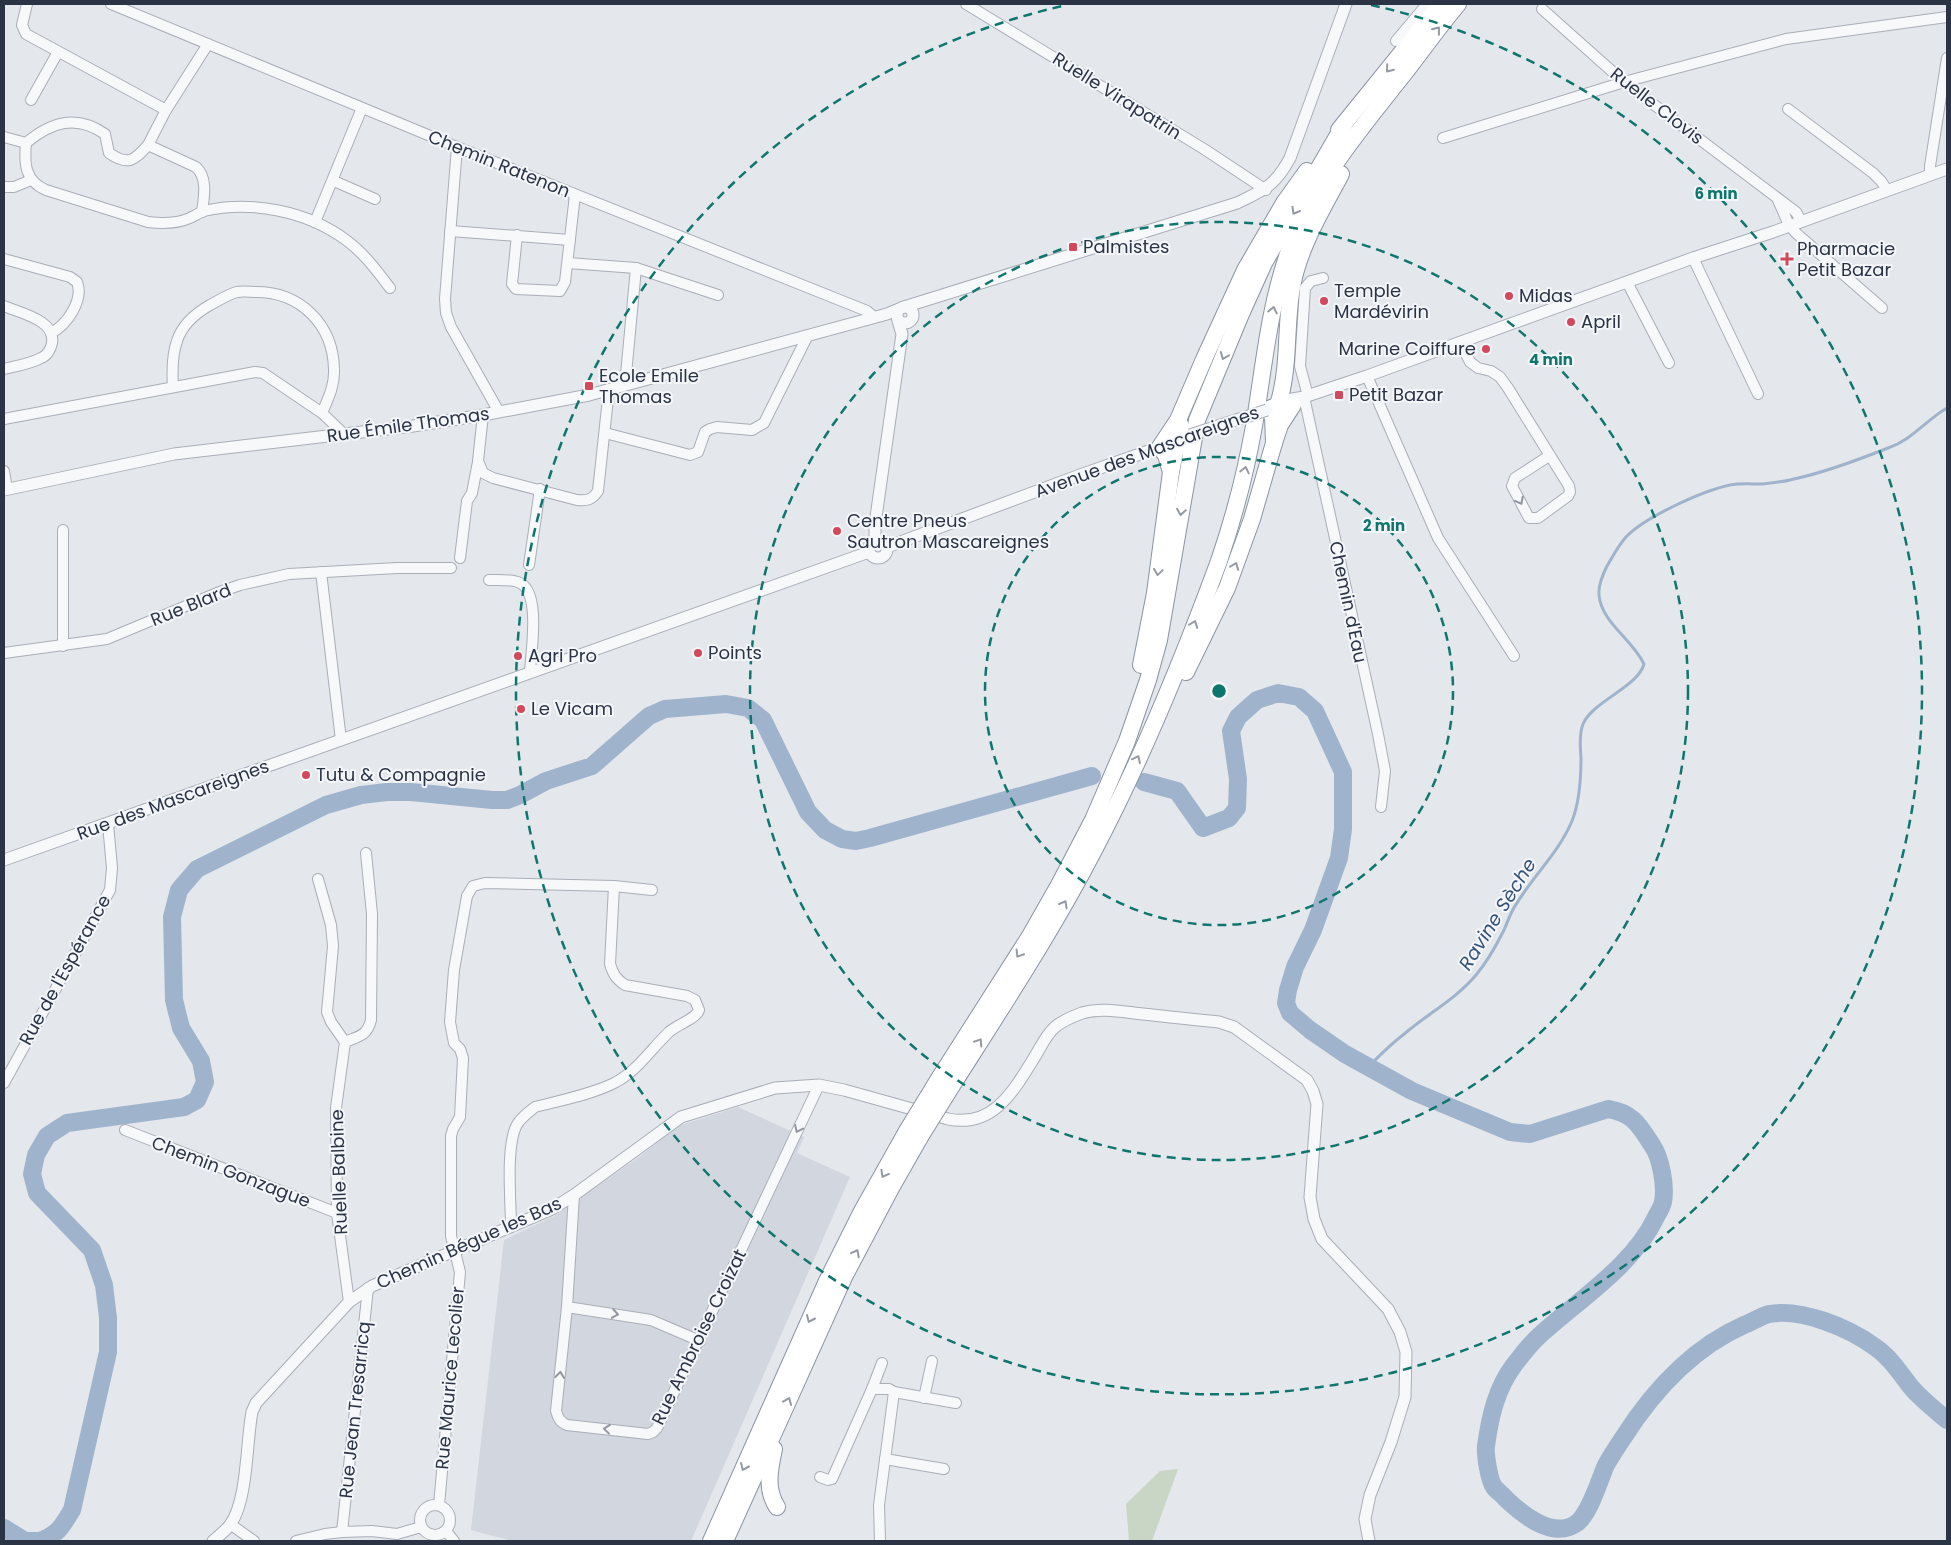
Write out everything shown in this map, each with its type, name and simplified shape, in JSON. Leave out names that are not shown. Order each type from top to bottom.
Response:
[{"type":"highway","points":[[1171,472],[1170,462],[1160,447],[1178,420],[1204,357],[1245,270],[1284,203],[1317,156],[1441,4]]},
{"type":"highway","points":[[947,1080],[1023,973],[1090,858],[1164,702],[1235,511],[1254,424],[1266,340],[1274,304],[1291,246],[1319,190],[1360,128],[1458,4]]},
{"type":"highway","points":[[1164,702],[1183,678],[1227,588],[1252,519],[1280,425],[1292,401],[1284,377],[1290,303],[1297,266],[1311,233],[1348,161],[1397,83]]},
{"type":"highway","points":[[711,1541],[827,1281],[861,1213],[914,1134],[947,1080],[1030,936],[1093,820],[1127,741],[1148,680],[1158,640],[1197,420],[1264,263],[1345,123]]},
{"type":"highway","points":[[1274,443],[1273,415],[1292,401]]},
{"type":"highway","points":[[1093,820],[1138,679],[1146,644],[1175,452],[1188,436],[1178,420]]},
{"type":"highway","points":[[725,1541],[844,1278],[891,1188],[914,1134]]},
{"type":"highway","points":[[777,1507],[772,1499],[770,1469],[779,1422]]},
{"type":"street","points":[[27,4],[23,18],[23,30],[31,38],[166,110]]},
{"type":"street","name":"Chemin Ratenon","points":[[111,4],[575,195],[867,310],[874,317]]},
{"type":"street","name":"Ruelle Virapatrin","points":[[966,4],[1204,149],[1266,190]]},
{"type":"street","points":[[897,314],[925,301],[1237,203],[1266,190],[1281,176],[1290,158],[1346,4]]},
{"type":"street","points":[[1396,41],[1427,4]]},
{"type":"street","name":"Ruelle Clovis","points":[[1542,9],[1624,82],[1777,197],[1796,212],[1801,221]]},
{"type":"street","points":[[1443,138],[1624,82],[1786,39],[1947,17]]},
{"type":"street","points":[[208,44],[166,110],[148,145],[138,156],[129,161],[120,160],[109,153],[105,134],[83,124],[59,123],[44,129],[26,143],[25,156],[31,180],[46,190],[148,222],[161,224],[174,223],[202,212],[255,207],[270,209],[315,222],[346,240],[369,261],[390,288]]},
{"type":"street","points":[[31,100],[58,52]]},
{"type":"street","points":[[1930,175],[1947,58]]},
{"type":"street","points":[[315,222],[334,181],[362,108]]},
{"type":"street","points":[[1788,109],[1872,173],[1887,190]]},
{"type":"street","points":[[4,137],[26,143]]},
{"type":"street","points":[[148,145],[189,164],[201,172],[204,191],[202,212]]},
{"type":"street","points":[[457,147],[445,283],[446,313],[450,327],[499,412]]},
{"type":"street","name":"Avenue des Mascareignes","points":[[887,547],[1080,475],[1160,447],[1172,446],[1188,436],[1367,376],[1693,258],[1789,226],[1947,169]]},
{"type":"street","points":[[4,187],[14,188],[31,180]]},
{"type":"street","points":[[334,181],[375,199]]},
{"type":"street","points":[[517,235],[512,284],[516,289],[560,291],[565,282],[568,263],[575,195]]},
{"type":"street","points":[[1777,197],[1789,226],[1808,245],[1882,308]]},
{"type":"street","points":[[450,231],[570,240]]},
{"type":"street","points":[[1693,258],[1758,394]]},
{"type":"street","points":[[4,260],[70,277],[78,282],[80,294],[68,319],[61,328],[51,333]]},
{"type":"street","points":[[568,263],[636,268],[718,295]]},
{"type":"street","points":[[625,385],[636,268]]},
{"type":"street","name":"Chemin d'Eau","points":[[1323,278],[1311,281],[1305,288],[1300,366],[1292,401],[1378,734],[1385,772],[1381,807]]},
{"type":"street","points":[[1627,282],[1669,363]]},
{"type":"street","points":[[173,387],[174,357],[177,340],[185,325],[200,311],[238,292],[266,292],[290,298],[308,310],[324,328],[332,349],[335,371],[331,391],[322,413]]},
{"type":"street","points":[[902,334],[925,301]]},
{"type":"street","points":[[4,306],[48,327],[52,341],[50,350],[43,358],[4,369]]},
{"type":"street","points":[[874,317],[911,310],[912,319]]},
{"type":"street","points":[[876,540],[884,542],[887,547],[885,555],[879,558],[873,557],[869,552],[869,546],[876,540],[876,524],[902,334],[897,314]]},
{"type":"street","name":"Rue Émile Thomas","points":[[5,490],[174,454],[483,415],[589,395],[874,317]]},
{"type":"street","points":[[605,433],[690,455],[698,452],[705,432],[710,428],[756,429],[764,423],[808,335]]},
{"type":"street","points":[[1460,342],[1470,362],[1478,368],[1491,371],[1500,377],[1569,486],[1570,492],[1568,496],[1538,518],[1530,518],[1512,486],[1513,481],[1550,456]]},
{"type":"street","points":[[4,419],[255,372],[263,373],[322,413],[344,434]]},
{"type":"street","points":[[1367,376],[1438,538],[1514,656]]},
{"type":"street","points":[[478,460],[483,473],[488,476],[577,500],[589,500],[598,491],[609,389]]},
{"type":"street","points":[[460,558],[467,501],[472,493],[478,460],[483,415]]},
{"type":"street","points":[[4,471],[5,490]]},
{"type":"street","points":[[528,565],[540,489]]},
{"type":"street","points":[[63,530],[63,646]]},
{"type":"street","points":[[321,572],[341,740],[869,552]]},
{"type":"street","name":"Rue Blard","points":[[4,653],[106,639],[217,593],[289,574],[451,568]]},
{"type":"street","points":[[489,580],[518,582],[525,586],[530,593],[533,610],[530,672]]},
{"type":"street","name":"Rue des Mascareignes","points":[[4,860],[341,740]]},
{"type":"street","name":"Rue de l'Espérance","points":[[4,1083],[110,890],[112,868],[108,824]]},
{"type":"street","points":[[318,879],[333,935],[334,946],[327,1012],[331,1022],[345,1042],[363,1035],[369,1029],[371,1020],[372,914],[366,853]]},
{"type":"street","name":"Rue Maurice Lecolier","points":[[439,1505],[460,1272],[451,1236],[451,1136],[460,1117],[463,1058],[451,1033],[450,1022],[454,970],[467,896],[474,886],[490,883],[614,886]]},
{"type":"street","points":[[512,1226],[511,1147],[517,1124],[535,1107],[616,1082],[634,1068],[669,1032],[680,1023],[693,1018],[699,1010],[695,1000],[687,996],[625,985],[616,979],[610,964],[614,886],[652,890]]},
{"type":"street","name":"Chemin Bégue les Bas","points":[[213,1541],[230,1524],[236,1512],[245,1476],[252,1412],[256,1403],[349,1302],[368,1288],[552,1209],[681,1117],[775,1088],[819,1085],[962,1122],[976,1120],[990,1113],[1005,1099],[1034,1058],[1045,1037],[1056,1025],[1082,1013],[1102,1010],[1219,1022],[1234,1027],[1306,1080],[1313,1091],[1317,1104],[1310,1197],[1314,1219],[1322,1239],[1388,1309],[1400,1332],[1406,1352],[1405,1396],[1391,1442],[1370,1495],[1365,1519],[1369,1541]]},
{"type":"street","name":"Ruelle Balbine","points":[[345,1042],[336,1108],[337,1213],[349,1302]]},
{"type":"street","name":"Rue Ambroise Croizat","points":[[574,1195],[567,1307],[556,1411],[561,1422],[567,1424],[648,1434],[657,1428],[700,1341],[819,1085]]},
{"type":"street","name":"Chemin Gonzague","points":[[125,1130],[337,1213]]},
{"type":"street","name":"Rue Jean Tresarricq","points":[[342,1532],[368,1288]]},
{"type":"street","points":[[567,1307],[651,1320],[700,1341]]},
{"type":"street","points":[[924,1398],[932,1361]]},
{"type":"street","points":[[820,1477],[828,1480],[832,1479],[882,1363]]},
{"type":"street","points":[[872,1389],[889,1389],[894,1392],[956,1403]]},
{"type":"street","points":[[880,1541],[879,1505],[894,1392]]},
{"type":"street","points":[[885,1459],[944,1469]]},
{"type":"street","points":[[439,1505],[444,1508],[451,1519],[446,1531],[442,1534],[431,1535],[421,1527],[420,1517],[427,1507],[439,1505]]},
{"type":"street","points":[[230,1524],[254,1541]]},
{"type":"street","points":[[296,1541],[324,1538],[342,1532],[372,1536],[397,1534],[421,1527]]},
{"type":"street","points":[[446,1531],[454,1541]]},
{"type":"shaded area","points":[[738,1107],[804,1137],[797,1153],[850,1177],[691,1541],[513,1541],[471,1530],[504,1240],[554,1216],[639,1157],[678,1126]]},
{"type":"green space","points":[[1178,1469],[1152,1541],[1129,1541],[1126,1504],[1160,1471]]},
{"type":"waterway","name":"Ravine Sèche","points":[[1369,1066],[1412,1027],[1459,992],[1476,975],[1495,948],[1515,906],[1567,832],[1575,813],[1578,798],[1581,774],[1580,736],[1583,724],[1596,708],[1633,680],[1644,664],[1633,647],[1605,614],[1599,595],[1605,569],[1626,537],[1646,521],[1660,513],[1718,488],[1734,484],[1761,484],[1790,480],[1830,469],[1888,448],[1912,435],[1947,408]]},
{"type":"waterway","points":[[1144,782],[1177,791],[1203,828],[1229,818],[1237,808],[1238,779],[1231,731],[1238,717],[1257,700],[1278,693],[1299,697],[1315,711],[1343,772],[1343,829],[1339,858],[1313,930],[1295,967],[1288,990],[1286,1003],[1290,1013],[1310,1030],[1345,1054],[1412,1091],[1510,1132],[1530,1134],[1608,1109],[1624,1114],[1635,1121],[1655,1151],[1662,1172],[1664,1195],[1661,1208],[1646,1235],[1619,1267],[1532,1342],[1508,1374],[1498,1394],[1486,1446],[1490,1479],[1494,1487],[1521,1512],[1539,1523],[1558,1529],[1568,1528],[1577,1523],[1586,1512],[1612,1455],[1647,1404],[1675,1372],[1707,1346],[1725,1335],[1769,1314],[1796,1314],[1825,1321],[1864,1340],[1885,1356],[1915,1391],[1947,1420]]},
{"type":"waterway","points":[[40,1541],[56,1532],[72,1510],[108,1352],[108,1318],[104,1285],[92,1250],[37,1193],[32,1174],[36,1155],[47,1136],[67,1123],[184,1107],[197,1100],[205,1082],[201,1061],[181,1028],[174,1000],[172,917],[179,890],[197,869],[326,805],[361,795],[411,792],[507,800],[546,781],[592,766],[649,716],[665,709],[726,704],[748,708],[763,720],[808,812],[825,830],[842,839],[856,841],[870,838],[1092,776]]},
{"type":"waterway","points":[[4,1528],[25,1541],[38,1541]]},
{"type":"place","name":"Palmistes","points":[[1073,247]]},
{"type":"place","name":"Pharmacie Petit Bazar","points":[[1787,259]]},
{"type":"place","name":"Midas","points":[[1509,296]]},
{"type":"place","name":"Temple Mardévirin","points":[[1324,301]]},
{"type":"place","name":"April","points":[[1571,322]]},
{"type":"place","name":"Marine Coiffure","points":[[1486,349]]},
{"type":"place","name":"Ecole Emile Thomas","points":[[589,386]]},
{"type":"place","name":"Petit Bazar","points":[[1339,395]]},
{"type":"place","name":"Centre Pneus Sautron Mascareignes","points":[[837,531]]},
{"type":"place","name":"Points","points":[[698,653]]},
{"type":"place","name":"Agri Pro","points":[[518,656]]},
{"type":"place","name":"Le Vicam","points":[[521,709]]},
{"type":"place","name":"Tutu & Compagnie","points":[[306,775]]}]
